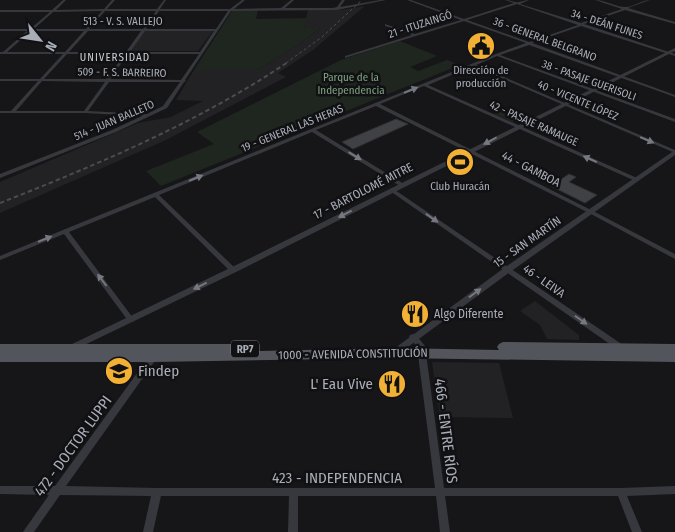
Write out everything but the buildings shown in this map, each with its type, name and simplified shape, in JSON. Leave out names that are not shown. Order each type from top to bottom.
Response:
[{"type":"main road","name":"1000 - AVENIDA CONSTITUCIÓN","points":[[0,349],[66,354]]},
{"type":"main road","name":"1000 - AVENIDA CONSTITUCIÓN","points":[[0,358],[66,354],[675,349]]},
{"type":"main road","name":"1000 - AVENIDA CONSTITUCIÓN","points":[[422,350],[675,357]]},
{"type":"street","points":[[0,57],[2,53],[65,0]]},
{"type":"street","points":[[12,112],[114,0]]},
{"type":"street","points":[[85,112],[165,0]]},
{"type":"street","name":"514 - JUAN BALLETO","points":[[0,176],[148,116],[167,105],[230,10],[244,0]]},
{"type":"street","points":[[282,9],[293,0]]},
{"type":"street","points":[[337,9],[344,0]]},
{"type":"street","points":[[0,11],[337,9],[385,0]]},
{"type":"street","name":"36 - GENERAL BELGRANO","points":[[408,0],[675,96]]},
{"type":"street","name":"34 - DEÁN FUNES","points":[[506,0],[673,52]]},
{"type":"street","name":"21 - ITUZAINGÓ","points":[[346,57],[528,0]]},
{"type":"street","points":[[596,0],[675,23]]},
{"type":"street","name":"19 - GENERAL LAS HERAS","points":[[0,258],[497,55],[649,0]]},
{"type":"street","points":[[0,17],[8,11]]},
{"type":"street","points":[[386,24],[414,35]]},
{"type":"street","name":"513 - V. S. VALLEJO","points":[[0,30],[216,30]]},
{"type":"street","name":"17 - BARTOLOMÉ MITRE","points":[[66,354],[564,103],[673,52]]},
{"type":"street","points":[[2,53],[201,53]]},
{"type":"street","name":"38 - PASAJE GUERISOLI","points":[[497,55],[675,121]]},
{"type":"street","name":"40 - VICENTE LÓPEZ","points":[[474,65],[675,152]]},
{"type":"street","name":"509 - F. S. BARREIRO","points":[[0,80],[184,81]]},
{"type":"street","name":"42 - PASAJE RAMAUGE","points":[[425,85],[635,179]]},
{"type":"street","name":"44 - GAMBOA","points":[[376,104],[591,212],[675,257]]},
{"type":"street","points":[[0,112],[85,112],[148,116]]},
{"type":"street","points":[[314,131],[402,185]]},
{"type":"street","name":"15 - SAN MARTÍN","points":[[397,350],[675,152]]},
{"type":"street","name":"46 - LEIVA","points":[[392,190],[633,356]]},
{"type":"street","points":[[154,194],[233,270]]},
{"type":"street","points":[[65,231],[131,320]]},
{"type":"street","points":[[413,337],[422,350]]},
{"type":"street","name":"466 - ENTRE RÍOS","points":[[422,350],[445,532]]},
{"type":"street","name":"472 - DOCTOR LUPPI","points":[[28,532],[155,354]]},
{"type":"street","name":"423 - INDEPENDENCIA","points":[[0,490],[157,492],[621,492],[675,490]]},
{"type":"street","points":[[148,532],[157,492]]},
{"type":"street","points":[[293,532],[294,492]]},
{"type":"street","points":[[621,492],[637,532]]},
{"type":"shaded area","points":[[365,6],[313,50],[278,73],[286,77],[166,140],[0,213],[0,182],[138,123],[171,117],[203,101],[176,100],[194,70],[257,70],[298,45],[320,28],[304,28],[308,10],[341,10]]},
{"type":"shaded area","points":[[145,31],[213,31],[198,51],[130,51]]},
{"type":"shaded area","points":[[535,301],[579,335],[579,340],[547,339],[540,325],[520,311]]},
{"type":"shaded area","points":[[432,362],[499,363],[513,418],[440,417]]},
{"type":"green space","points":[[258,10],[256,19],[307,18],[304,27],[320,28],[298,45],[257,70],[194,70],[232,11]]},
{"type":"green space","name":"Parque de la Independencia","points":[[400,41],[437,56],[410,67],[418,71],[447,60],[460,65],[161,186],[146,171],[214,144],[197,132],[341,60]]},
{"type":"green space","points":[[510,107],[529,115],[513,122],[494,114]]},
{"type":"railway","points":[[286,63],[322,37],[362,0]]},
{"type":"railway","points":[[0,203],[111,157],[184,123],[254,84],[288,62]]},
{"type":"place","name":"Dirección de producción","points":[[481,46]]},
{"type":"place","name":"Club Huracán","points":[[460,162]]},
{"type":"place","name":"Algo Diferente","points":[[415,314]]},
{"type":"place","name":"Findep","points":[[119,371]]},
{"type":"place","name":"L' Eau Vive","points":[[392,384]]},
{"type":"district","name":"UNIVERSIDAD","points":[[115,57]]}]
